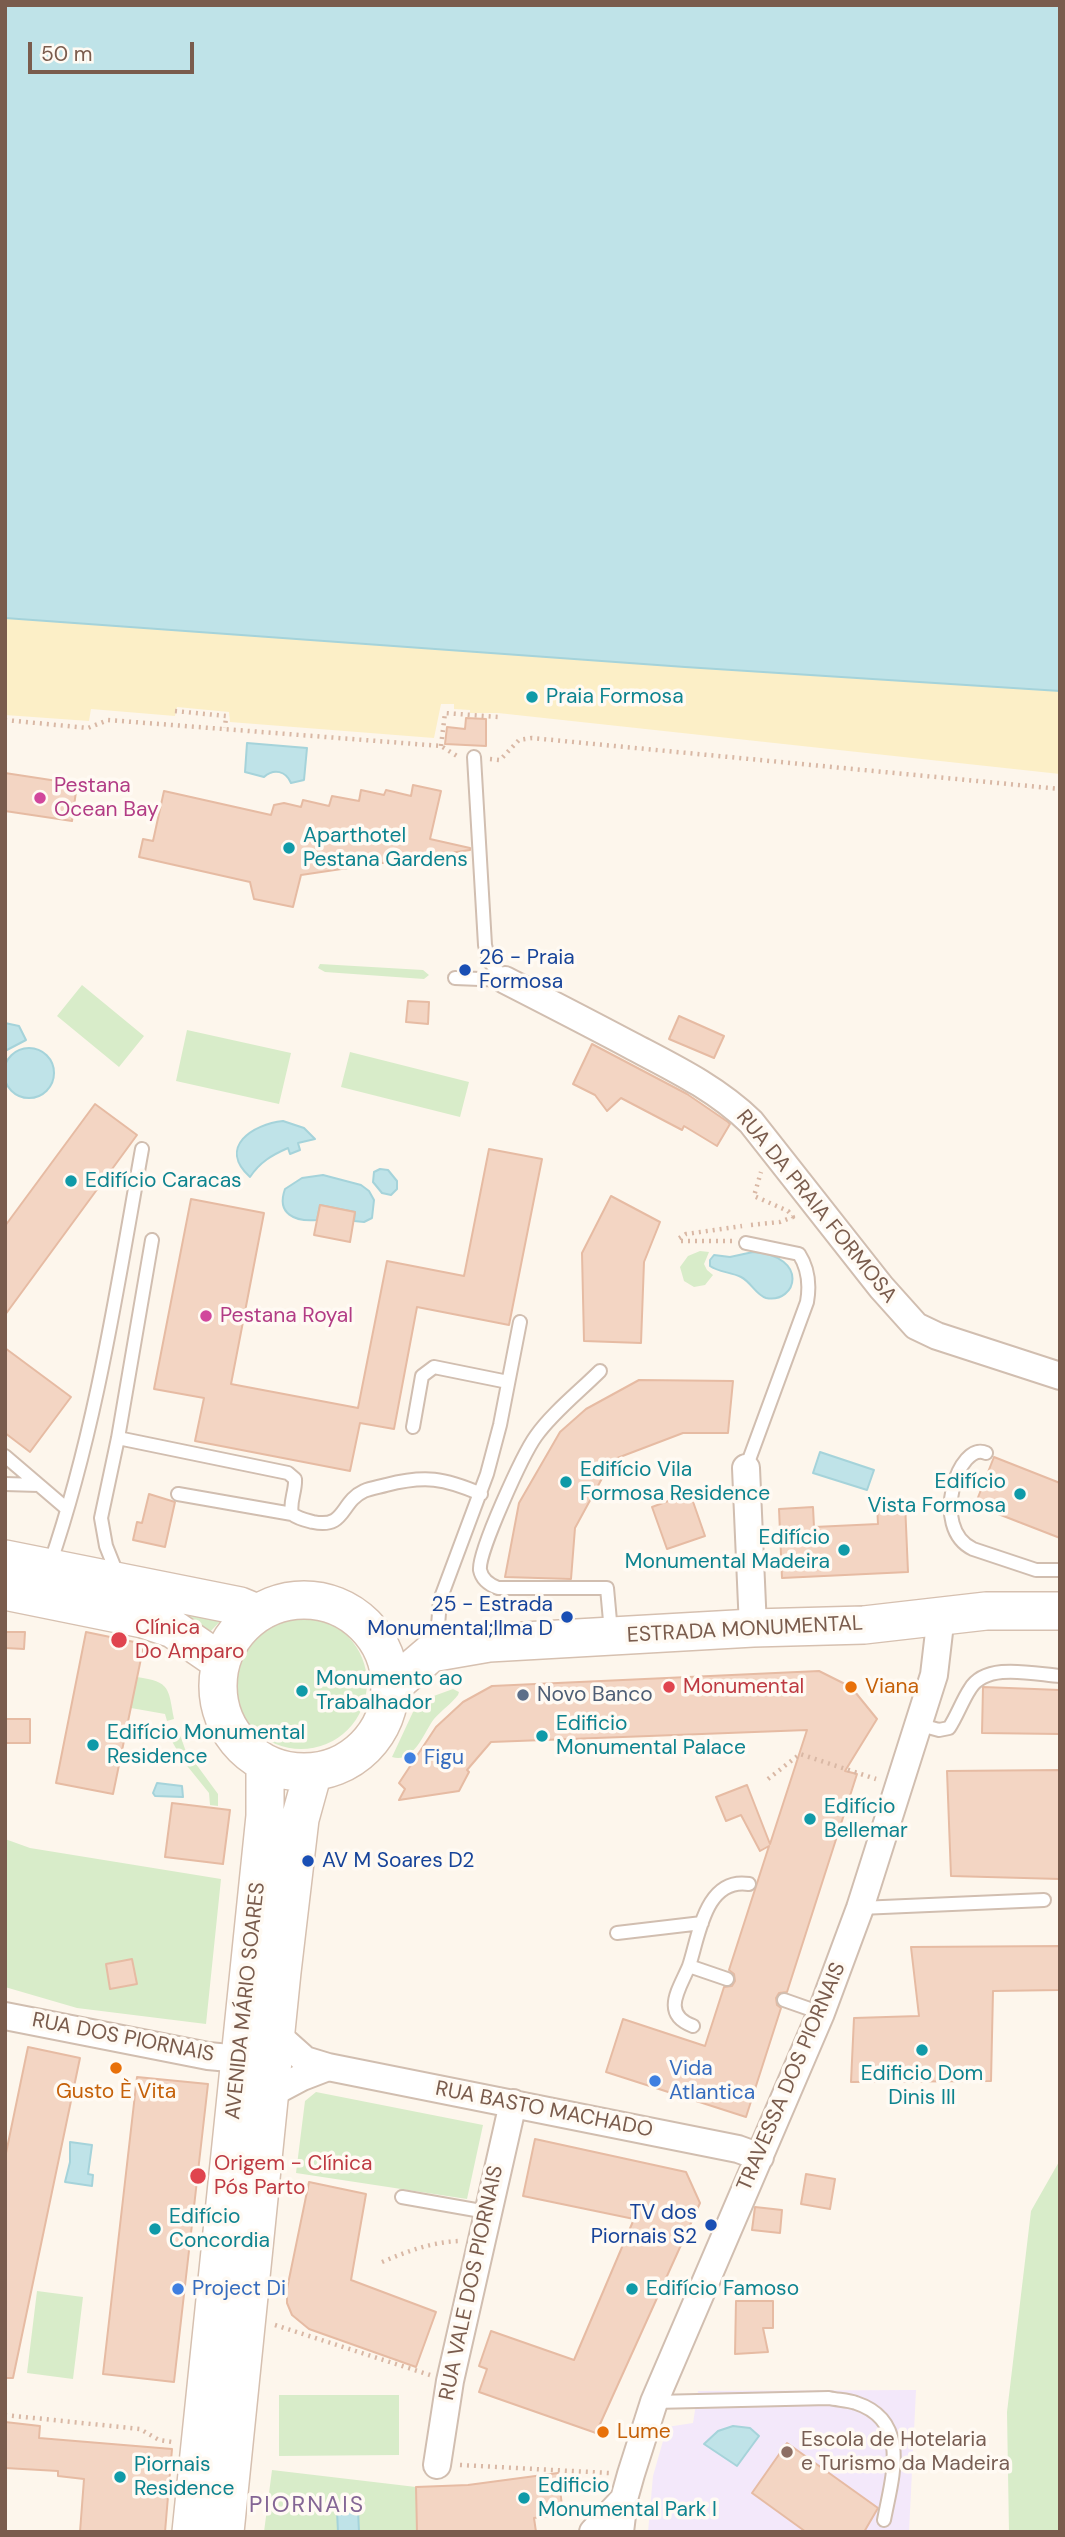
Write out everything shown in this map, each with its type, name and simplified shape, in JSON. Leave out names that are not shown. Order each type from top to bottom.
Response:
[{"type":"main road","points":[[5,1559],[240,1606],[257,1613]]},
{"type":"main road","points":[[5,1591],[143,1619],[173,1629],[221,1662]]},
{"type":"main road","points":[[301,1600],[325,1602],[346,1610],[365,1624],[379,1643],[388,1665],[390,1688],[386,1713],[375,1735],[358,1753],[337,1765],[313,1772],[295,1772],[265,1763],[245,1749],[232,1735],[223,1718],[217,1681],[221,1662],[235,1634],[257,1613],[278,1603],[301,1600]]},
{"type":"main road","name":"ESTRADA MONUMENTAL","points":[[379,1643],[437,1651],[489,1643],[753,1628],[864,1625],[941,1615],[1021,1610],[1060,1611]]},
{"type":"main road","points":[[390,1688],[437,1651]]},
{"type":"main road","name":"AVENIDA MÁRIO SOARES","points":[[191,2532],[265,1816],[265,1763]]},
{"type":"main road","name":"AVENIDA MÁRIO SOARES","points":[[225,2532],[300,1819],[313,1772]]},
{"type":"street","name":"RUA DA PRAIA FORMOSA","points":[[505,980],[673,1067],[735,1106],[751,1122],[881,1287],[916,1326],[937,1336],[1060,1376]]},
{"type":"street","points":[[746,1468],[753,1628]]},
{"type":"street","name":"TRAVESSA DOS PIORNAIS","points":[[620,2532],[624,2499],[654,2402],[821,2013],[860,1908],[934,1675],[941,1615]]},
{"type":"street","name":"RUA DOS PIORNAIS","points":[[5,2016],[208,2056],[241,2059]]},
{"type":"street","name":"RUA BASTO MACHADO","points":[[277,2035],[305,2060],[328,2067],[738,2149],[760,2157]]},
{"type":"street","points":[[270,2094],[328,2067]]},
{"type":"street","name":"RUA VALE DOS PIORNAIS","points":[[445,2465],[450,2382],[513,2103]]},
{"type":"street","points":[[593,2532],[624,2499]]},
{"type":"lane","points":[[474,757],[485,945],[489,961],[505,980]]},
{"type":"lane","points":[[455,978],[505,980]]},
{"type":"lane","points":[[48,1567],[67,1509],[101,1377],[142,1149]]},
{"type":"lane","points":[[121,1583],[106,1546],[101,1518],[118,1438],[152,1240]]},
{"type":"lane","points":[[746,1243],[799,1254],[805,1263],[809,1289],[807,1302],[746,1468]]},
{"type":"lane","points":[[437,1651],[440,1600],[481,1494],[500,1425],[520,1322]]},
{"type":"lane","points":[[414,1427],[422,1376],[426,1371],[435,1367],[508,1382]]},
{"type":"lane","points":[[600,1371],[537,1434],[522,1458],[484,1552],[481,1571],[483,1578],[490,1585],[498,1588],[607,1588],[612,1636]]},
{"type":"lane","points":[[118,1438],[288,1473],[295,1479],[296,1488],[290,1506],[292,1514]]},
{"type":"lane","points":[[986,1453],[973,1452],[965,1459],[954,1482],[950,1507],[956,1535],[965,1545],[974,1549],[1035,1570],[1060,1570]]},
{"type":"lane","points":[[5,1456],[67,1509]]},
{"type":"lane","points":[[178,1494],[292,1514],[299,1519],[326,1524],[340,1518],[349,1503],[363,1491],[413,1478],[452,1482],[481,1494]]},
{"type":"lane","points":[[5,1484],[39,1485]]},
{"type":"lane","points":[[917,1724],[939,1730],[948,1728],[971,1686],[985,1675],[1009,1673],[1060,1676]]},
{"type":"lane","points":[[693,2026],[676,2015],[673,2004],[689,1966],[708,1905],[720,1891],[741,1883],[749,1884]]},
{"type":"lane","points":[[860,1908],[1044,1900]]},
{"type":"lane","points":[[617,1933],[702,1923]]},
{"type":"lane","points":[[689,1966],[727,1979]]},
{"type":"lane","points":[[784,2000],[821,2013]]},
{"type":"lane","points":[[402,2197],[487,2212]]},
{"type":"lane","points":[[654,2402],[830,2398],[857,2403],[881,2417],[894,2440],[894,2469],[884,2520]]},
{"type":"path","points":[[175,711],[226,716],[225,728]]},
{"type":"path","points":[[441,746],[445,713],[498,717]]},
{"type":"path","points":[[5,720],[88,728],[108,720],[225,728],[441,746],[458,756],[500,760],[519,740],[532,738],[1060,789]]},
{"type":"path","points":[[746,1243],[678,1239],[686,1234],[779,1222],[793,1217],[788,1211],[754,1196],[764,1163]]},
{"type":"path","points":[[768,1779],[800,1754],[880,1781]]},
{"type":"path","points":[[382,2262],[413,2249],[444,2242],[464,2241]]},
{"type":"path","points":[[271,2323],[450,2382]]},
{"type":"path","points":[[5,2414],[140,2429],[159,2440],[178,2442]]},
{"type":"path","points":[[445,2465],[608,2473]]},
{"type":"shaded area","name":"Escola de Hotelaria e Turismo da Madeira","points":[[916,2390],[909,2532],[648,2532],[653,2476],[667,2427],[693,2423],[698,2391]]},
{"type":"green space","points":[[320,964],[423,970],[429,975],[424,979],[325,972],[318,968]]},
{"type":"green space","points":[[82,985],[144,1036],[119,1067],[57,1016]]},
{"type":"green space","points":[[187,1030],[291,1053],[279,1104],[176,1081]]},
{"type":"green space","points":[[350,1052],[469,1082],[460,1117],[341,1087]]},
{"type":"green space","points":[[700,1251],[709,1252],[704,1264],[713,1275],[705,1285],[694,1287],[684,1281],[680,1267],[688,1256]]},
{"type":"green space","points":[[152,1599],[227,1614],[208,1634]]},
{"type":"green space","points":[[301,1617],[326,1622],[348,1636],[362,1658],[367,1683],[362,1708],[348,1730],[326,1744],[301,1749],[276,1744],[254,1730],[240,1708],[235,1683],[240,1658],[254,1636],[276,1622]]},
{"type":"green space","points":[[137,1677],[156,1681],[166,1688],[174,1719],[167,1721],[165,1714],[131,1708]]},
{"type":"green space","points":[[453,1689],[459,1692],[458,1695],[434,1719],[418,1745],[406,1756],[392,1757],[413,1712],[431,1697]]},
{"type":"green space","points":[[177,1726],[185,1749],[218,1794],[218,1806],[210,1805],[209,1793],[184,1762],[170,1738],[168,1729]]},
{"type":"green space","points":[[5,1839],[30,1848],[221,1879],[206,2024],[77,2008],[5,1987]]},
{"type":"green space","points":[[316,2092],[483,2125],[467,2199],[296,2173],[305,2101]]},
{"type":"green space","points":[[1060,2160],[1060,2532],[1009,2532],[1007,2412],[1031,2211]]},
{"type":"green space","points":[[37,2291],[83,2297],[73,2379],[27,2373]]},
{"type":"green space","points":[[279,2395],[399,2395],[399,2455],[279,2456]]},
{"type":"green space","points":[[272,2470],[416,2487],[417,2532],[264,2532]]},
{"type":"sand","name":"Praia Formosa","points":[[5,618],[1060,691],[1060,774],[498,713],[470,713],[470,710],[454,709],[454,704],[441,704],[434,738],[230,722],[229,712],[177,707],[175,716],[91,709],[89,721],[5,715]]},
{"type":"water","points":[[5,5],[1060,5],[1060,691],[5,618]]},
{"type":"water","points":[[247,743],[307,748],[304,780],[291,783],[279,772],[272,772],[264,777],[245,772]]},
{"type":"water","points":[[5,1023],[19,1026],[26,1040],[5,1051]]},
{"type":"water","points":[[29,1048],[47,1055],[54,1073],[47,1091],[29,1098],[11,1091],[4,1073],[11,1055]]},
{"type":"water","points":[[283,1121],[304,1128],[315,1139],[298,1143],[300,1150],[290,1154],[288,1148],[272,1156],[250,1177],[237,1156],[238,1147],[251,1132]]},
{"type":"water","points":[[380,1169],[388,1170],[397,1181],[397,1189],[391,1195],[382,1193],[373,1182],[374,1172]]},
{"type":"water","points":[[323,1175],[361,1185],[369,1191],[374,1200],[372,1218],[364,1222],[354,1221],[355,1212],[320,1205],[317,1220],[301,1220],[289,1215],[283,1205],[285,1189],[302,1178]]},
{"type":"water","points":[[753,1252],[771,1255],[790,1270],[791,1287],[785,1294],[777,1298],[766,1298],[741,1277],[710,1266],[714,1255],[730,1257]]},
{"type":"water","points":[[820,1452],[874,1470],[867,1490],[813,1473]]},
{"type":"water","points":[[157,1783],[182,1786],[183,1797],[155,1796],[153,1793]]},
{"type":"water","points":[[70,2142],[92,2145],[88,2174],[93,2175],[92,2186],[65,2182],[70,2162]]},
{"type":"water","points":[[733,2426],[750,2428],[759,2436],[737,2466],[704,2444],[718,2431]]},
{"type":"water","points":[[358,2510],[359,2532],[338,2532],[337,2511]]},
{"type":"building","points":[[466,718],[486,719],[486,746],[445,744],[447,727],[465,729]]},
{"type":"building","name":"Pestana Ocean Bay","points":[[5,773],[77,784],[72,821],[5,811]]},
{"type":"building","name":"Aparthotel Pestana Gardens","points":[[413,785],[441,791],[430,839],[470,850],[301,875],[293,907],[254,899],[250,882],[139,857],[143,839],[153,841],[164,791],[271,815],[274,805],[284,803],[301,807],[303,800],[329,806],[332,796],[359,801],[361,790],[384,795],[386,790],[411,796]]},
{"type":"building","points":[[408,1001],[429,1002],[428,1024],[406,1022]]},
{"type":"building","points":[[679,1016],[724,1036],[714,1058],[669,1039]]},
{"type":"building","points":[[592,1044],[687,1094],[728,1122],[730,1124],[717,1146],[684,1126],[682,1130],[621,1098],[607,1111],[595,1095],[573,1084]]},
{"type":"building","name":"Edifício Caracas","points":[[95,1104],[137,1135],[5,1315],[5,1226]]},
{"type":"building","name":"Pestana Royal","points":[[489,1149],[542,1159],[509,1325],[417,1307],[394,1429],[360,1423],[350,1471],[195,1441],[204,1398],[154,1389],[191,1199],[264,1213],[231,1384],[358,1408],[387,1261],[464,1276]]},
{"type":"building","points":[[611,1196],[660,1222],[644,1262],[641,1343],[584,1341],[582,1253]]},
{"type":"building","points":[[320,1205],[355,1212],[350,1242],[314,1235]]},
{"type":"building","points":[[5,1348],[71,1397],[30,1452],[5,1433]]},
{"type":"building","name":"Edifício Vila Formosa Residence","points":[[639,1380],[733,1381],[728,1433],[683,1433],[612,1460],[575,1528],[571,1579],[505,1577],[519,1503],[560,1432],[586,1409]]},
{"type":"building","name":"Edifício Vista Formosa","points":[[994,1457],[1060,1483],[1060,1538],[975,1505]]},
{"type":"building","points":[[690,1493],[705,1536],[667,1549],[652,1507]]},
{"type":"building","points":[[149,1494],[175,1502],[165,1547],[133,1540],[137,1522],[142,1523]]},
{"type":"building","name":"Edifício Monumental Madeira","points":[[905,1503],[908,1572],[782,1578],[779,1509],[813,1507],[814,1527],[878,1524],[877,1505]]},
{"type":"building","points":[[5,1632],[25,1632],[24,1649],[5,1648]]},
{"type":"building","name":"Edifício Monumental Residence","points":[[86,1632],[144,1644],[113,1794],[56,1783]]},
{"type":"building","points":[[819,1671],[851,1687],[877,1719],[845,1771],[857,1774],[787,1992],[779,1993],[776,1998],[777,2005],[781,2008],[746,2117],[606,2072],[623,2019],[705,2046],[724,1987],[732,1986],[735,1981],[734,1974],[729,1970],[769,1846],[760,1851],[741,1815],[726,1821],[716,1797],[747,1785],[770,1844],[807,1730],[491,1742],[467,1770],[469,1772],[459,1791],[399,1800],[405,1789],[399,1783],[436,1727],[463,1702],[492,1686]]},
{"type":"building","points":[[983,1687],[1060,1690],[1060,1734],[982,1733]]},
{"type":"building","points":[[5,1719],[30,1719],[30,1743],[5,1743]]},
{"type":"building","points":[[1060,1770],[1060,1879],[951,1876],[947,1771]]},
{"type":"building","name":"Edifício Monumental Residence","points":[[172,1803],[230,1810],[223,1864],[165,1857]]},
{"type":"building","points":[[1060,1946],[1060,1990],[993,1991],[991,2081],[851,2082],[854,2018],[919,2016],[911,1947]]},
{"type":"building","points":[[132,1959],[137,1984],[110,1989],[106,1964]]},
{"type":"building","points":[[28,2047],[80,2058],[13,2378],[5,2378],[5,2158]]},
{"type":"building","name":"Edifício Concordia","points":[[137,2077],[208,2084],[174,2382],[103,2374]]},
{"type":"building","name":"Edifício Famoso","points":[[535,2139],[686,2172],[700,2203],[596,2433],[479,2392],[487,2369],[479,2366],[491,2331],[574,2360],[634,2219],[523,2196]]},
{"type":"building","points":[[806,2174],[835,2179],[830,2209],[801,2204]]},
{"type":"building","points":[[309,2182],[366,2194],[351,2280],[436,2312],[416,2367],[309,2329],[292,2315],[287,2303],[287,2289]]},
{"type":"building","points":[[755,2207],[782,2210],[780,2233],[752,2230]]},
{"type":"building","points":[[736,2301],[773,2301],[773,2328],[763,2328],[768,2352],[735,2354]]},
{"type":"building","name":"Piornais Residence","points":[[5,2422],[40,2426],[39,2438],[172,2449],[165,2532],[80,2532],[84,2479],[58,2476],[58,2471],[5,2468]]},
{"type":"building","points":[[787,2443],[878,2508],[864,2532],[806,2532],[752,2493]]},
{"type":"building","points":[[558,2473],[563,2514],[534,2518],[536,2532],[417,2532],[416,2487],[468,2485]]},
{"type":"place","name":"Praia Formosa","points":[[532,697]]},
{"type":"place","name":"Pestana Ocean Bay","points":[[40,798]]},
{"type":"place","name":"Aparthotel Pestana Gardens","points":[[289,848]]},
{"type":"place","name":"26 - Praia Formosa","points":[[465,970]]},
{"type":"place","name":"Edifício Caracas","points":[[71,1181]]},
{"type":"place","name":"Pestana Royal","points":[[206,1316]]},
{"type":"place","name":"Edifício Vila Formosa Residence","points":[[566,1482]]},
{"type":"place","name":"Edifício Vista Formosa","points":[[1020,1494]]},
{"type":"place","name":"Edifício Monumental Madeira","points":[[844,1550]]},
{"type":"place","name":"25 - Estrada Monumental;Ilma D","points":[[567,1617]]},
{"type":"place","name":"Clínica Do Amparo","points":[[119,1640]]},
{"type":"place","name":"Monumental","points":[[669,1687]]},
{"type":"place","name":"Viana","points":[[851,1687]]},
{"type":"place","name":"Monumento ao Trabalhador","points":[[302,1691]]},
{"type":"place","name":"Novo Banco","points":[[523,1695]]},
{"type":"place","name":"Edificio Monumental Palace","points":[[542,1736]]},
{"type":"place","name":"Edifício Monumental Residence","points":[[93,1745]]},
{"type":"place","name":"Figu","points":[[410,1758]]},
{"type":"place","name":"Edifício Bellemar","points":[[810,1819]]},
{"type":"place","name":"AV M Soares D2","points":[[308,1861]]},
{"type":"place","name":"Edificio Dom Dinis III","points":[[922,2050]]},
{"type":"place","name":"Gusto È Vita","points":[[116,2068]]},
{"type":"place","name":"Vida Atlantica","points":[[655,2081]]},
{"type":"place","name":"Origem - Clínica Pós Parto","points":[[198,2176]]},
{"type":"place","name":"TV dos Piornais S2","points":[[711,2225]]},
{"type":"place","name":"Edifício Concordia","points":[[155,2229]]},
{"type":"place","name":"Project Di","points":[[178,2289]]},
{"type":"place","name":"Edifício Famoso","points":[[632,2289]]},
{"type":"place","name":"Lume","points":[[603,2432]]},
{"type":"place","name":"Escola de Hotelaria e Turismo da Madeira","points":[[787,2452]]},
{"type":"place","name":"Piornais Residence","points":[[120,2477]]},
{"type":"place","name":"Edificio Monumental Park I","points":[[524,2498]]},
{"type":"district","name":"PIORNAIS","points":[[307,2506]]}]
